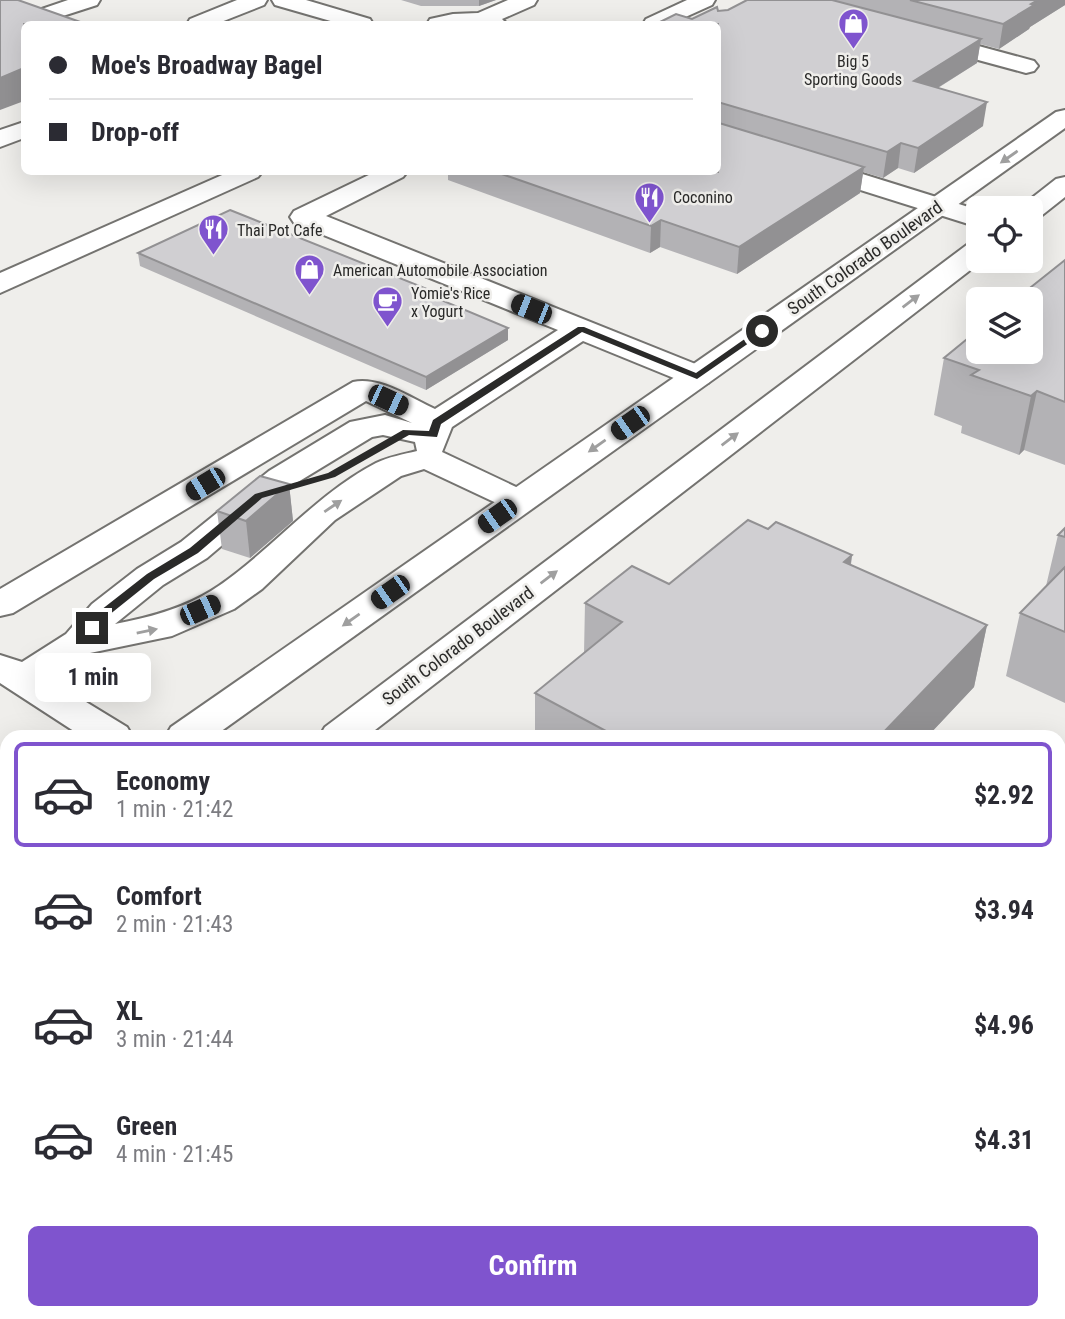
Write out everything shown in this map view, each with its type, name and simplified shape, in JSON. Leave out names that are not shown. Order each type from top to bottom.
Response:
[{"type":"main road","points":[[13,9],[46,21],[89,0]]},
{"type":"main road","points":[[205,21],[256,0]]},
{"type":"main road","points":[[283,0],[352,21]]},
{"type":"main road","points":[[491,21],[526,0]]},
{"type":"main road","points":[[660,21],[704,0]]},
{"type":"main road","points":[[446,21],[455,18],[480,21]]},
{"type":"main road","points":[[909,35],[1026,66]]},
{"type":"main road","name":"South Colorado Boulevard","points":[[195,730],[1065,117]]},
{"type":"main road","points":[[0,139],[21,130]]},
{"type":"main road","points":[[721,138],[966,215]]},
{"type":"main road","points":[[0,284],[242,175]]},
{"type":"main road","points":[[388,175],[304,217],[697,376]]},
{"type":"main road","points":[[1043,201],[1065,185]]},
{"type":"main road","name":"South Colorado Boulevard","points":[[348,730],[966,259]]},
{"type":"main road","points":[[11,673],[79,643],[159,628],[221,601],[249,581],[323,513],[389,469],[426,437],[581,329]]},
{"type":"main road","points":[[0,606],[365,389],[426,437],[519,500]]},
{"type":"main road","points":[[79,643],[105,612],[150,577],[194,550],[258,496],[332,475],[426,437]]},
{"type":"main road","points":[[11,673],[102,730]]},
{"type":"building","points":[[0,0],[18,0],[78,21],[21,21],[21,69],[0,78]]},
{"type":"building","points":[[747,0],[832,0],[981,39],[914,81],[987,102],[918,148],[901,143],[887,152],[721,103],[721,21],[662,21],[676,14],[692,19],[717,7],[718,11],[728,10]]},
{"type":"building","points":[[910,0],[1038,0],[1003,24]]},
{"type":"building","points":[[721,124],[864,167],[739,247],[661,220],[651,226],[505,175],[721,175]]},
{"type":"building","points":[[230,210],[447,297],[441,300],[508,328],[426,377],[138,253]]},
{"type":"building","points":[[1065,260],[1065,402],[1037,391],[1031,396],[971,375],[979,370],[944,358],[966,340],[966,364],[1043,364],[1043,287],[1031,287]]},
{"type":"building","points":[[260,476],[289,484],[246,521],[217,511]]},
{"type":"building","points":[[748,520],[768,529],[776,522],[852,555],[844,562],[987,625],[886,730],[604,730],[535,693],[622,622],[585,603],[632,566],[669,584]]},
{"type":"building","points":[[1065,528],[1065,537],[1058,535]]},
{"type":"building","points":[[1065,567],[1065,632],[1020,613]]},
{"type":"place","name":"Big 5 Sporting Goods","points":[[853,51]]},
{"type":"place","name":"Coconino","points":[[650,224]]},
{"type":"place","name":"Thai Pot Cafe","points":[[214,257]]},
{"type":"place","name":"American Automobile Association","points":[[310,297]]},
{"type":"place","name":"Yomie's Rice x Yogurt","points":[[388,329]]},
{"type":"route","points":[[92,628],[105,612],[150,577],[194,550],[258,496],[332,475],[407,432],[433,435],[437,422],[581,329],[697,376],[762,331]]}]
